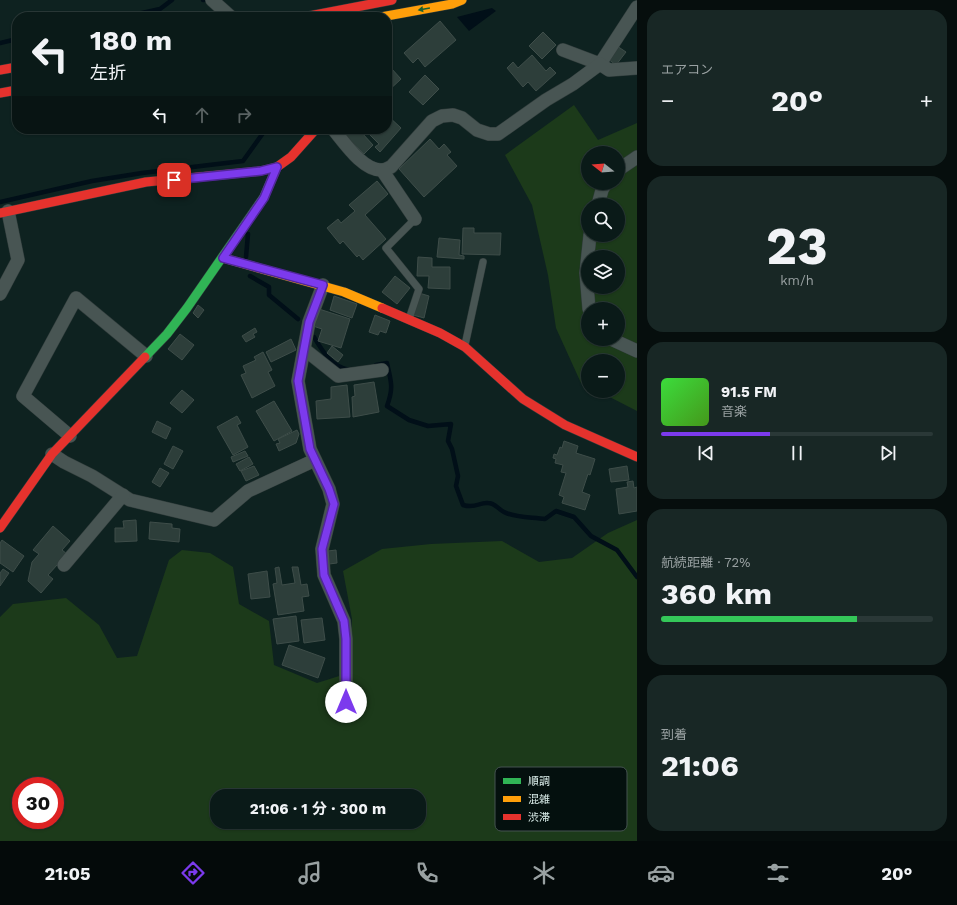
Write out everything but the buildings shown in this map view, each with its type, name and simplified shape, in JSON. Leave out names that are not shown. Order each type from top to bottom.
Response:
[{"type":"street","points":[[212,0],[225,12]]},
{"type":"street","points":[[331,12],[392,0]]},
{"type":"street","points":[[392,15],[452,4],[462,0]]},
{"type":"street","points":[[337,134],[358,158],[369,167],[382,170],[391,167],[432,121],[442,116],[453,115],[462,118],[477,130],[489,134],[498,134],[600,64],[637,7]]},
{"type":"street","points":[[352,8],[353,12]]},
{"type":"street","points":[[563,50],[600,64],[609,70],[637,68]]},
{"type":"street","points":[[0,70],[12,68]]},
{"type":"street","points":[[0,93],[12,91]]},
{"type":"street","points":[[0,294],[18,260],[4,212],[146,182],[261,171],[277,167],[291,157],[312,134]]},
{"type":"street","points":[[625,165],[637,157]]},
{"type":"street","points":[[0,528],[52,454],[167,334],[179,319],[264,198],[277,167]]},
{"type":"street","points":[[382,170],[415,219]]},
{"type":"street","points":[[589,242],[586,272],[589,302]]},
{"type":"street","points":[[223,258],[344,292],[440,333],[465,347],[523,399],[564,425],[637,456]]},
{"type":"street","points":[[323,285],[309,322],[298,381],[310,449],[329,489],[334,504],[322,549],[324,575],[344,621],[346,639],[346,702]]},
{"type":"street","points":[[70,436],[24,396],[76,298],[146,356]]},
{"type":"street","points":[[625,345],[637,351]]},
{"type":"street","points":[[304,349],[338,376],[382,370]]},
{"type":"street","points":[[52,454],[64,462],[92,476],[130,500],[214,520],[248,491],[315,460]]},
{"type":"street","points":[[64,565],[123,495]]},
{"type":"lane","points":[[409,320],[419,289],[386,248],[415,219]]},
{"type":"lane","points":[[465,347],[483,262]]},
{"type":"green space","points":[[574,105],[598,140],[637,123],[637,411],[612,398],[625,398],[625,354],[581,354],[581,383],[556,328],[548,275],[532,205],[505,155]]},
{"type":"green space","points":[[637,520],[637,841],[0,841],[0,617],[13,604],[66,598],[99,625],[117,658],[137,656],[169,560],[182,550],[210,553],[233,567],[239,604],[269,621],[274,665],[317,683],[352,672],[352,619],[343,571],[382,549],[431,544],[502,541],[539,562],[572,558],[608,533]]},
{"type":"shaded area","points":[[492,8],[496,11],[469,31],[457,17]]},
{"type":"waterway","points":[[146,12],[160,9],[172,0]]},
{"type":"waterway","points":[[0,43],[12,40]]},
{"type":"waterway","points":[[0,202],[92,181],[142,173],[243,161],[262,134]]},
{"type":"waterway","points":[[246,257],[248,234]]},
{"type":"waterway","points":[[250,276],[269,287],[269,295],[298,319]]},
{"type":"waterway","points":[[314,337],[324,353],[332,362],[349,370]]},
{"type":"waterway","points":[[376,365],[387,363],[391,380],[391,389],[387,406],[409,420],[428,426],[451,424],[448,441],[452,449],[458,476],[456,486],[463,505],[474,506],[490,503],[508,514],[524,517],[545,519],[556,511],[574,517],[591,536],[617,550],[637,577]]},
{"type":"traffic: fast","points":[[145,357],[167,334],[187,308],[264,197],[277,167]]},
{"type":"traffic: slow","points":[[392,15],[452,4],[462,0]]},
{"type":"traffic: slow","points":[[223,258],[344,292],[382,308]]},
{"type":"traffic: jam","points":[[330,12],[392,0]]},
{"type":"traffic: jam","points":[[0,70],[12,68]]},
{"type":"traffic: jam","points":[[0,93],[12,91]]},
{"type":"traffic: jam","points":[[0,213],[146,182],[261,171],[277,167],[291,157],[312,134]]},
{"type":"traffic: jam","points":[[382,308],[440,333],[465,347],[523,399],[565,425],[637,457]]},
{"type":"traffic: jam","points":[[0,528],[52,454],[145,357]]},
{"type":"route","points":[[174,180],[261,171],[277,167],[264,198],[223,258],[323,285],[309,322],[298,381],[310,449],[329,489],[334,504],[322,549],[324,575],[344,621],[346,639],[346,702]]}]
